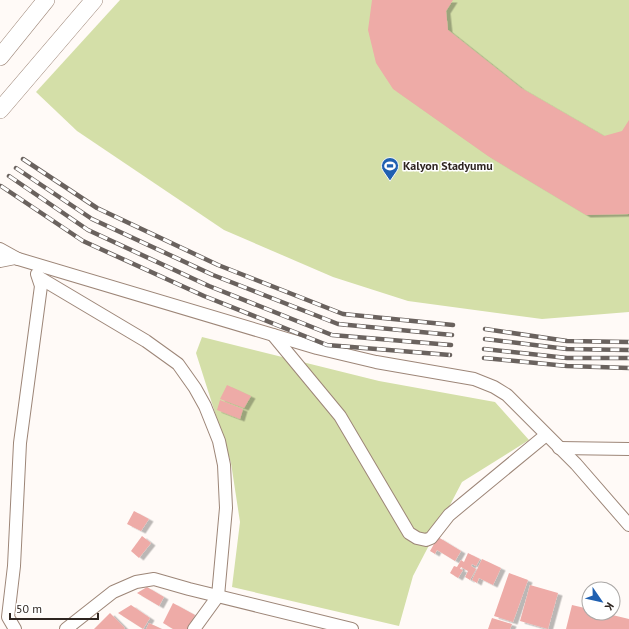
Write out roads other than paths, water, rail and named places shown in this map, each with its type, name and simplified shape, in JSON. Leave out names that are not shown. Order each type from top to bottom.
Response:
[{"type":"street","points":[[0,57],[46,0]]},
{"type":"street","points":[[0,110],[94,0]]},
{"type":"street","points":[[0,249],[34,269],[40,278],[146,341],[178,364],[195,388],[205,406],[219,440],[224,465],[226,508],[218,596],[194,629]]},
{"type":"street","points":[[0,261],[15,258],[317,348],[376,362],[474,379],[487,384],[507,395],[560,448],[629,524]]},
{"type":"street","points":[[15,629],[7,623],[14,566],[20,443],[40,278]]},
{"type":"street","points":[[273,335],[340,416],[409,533],[417,538],[426,540],[430,538],[449,515],[546,434]]},
{"type":"street","points":[[560,448],[629,449]]},
{"type":"street","points":[[66,629],[113,592],[136,582],[154,579],[352,629]]},
{"type":"railway","points":[[23,159],[97,208],[218,265],[343,314],[453,325]]},
{"type":"railway","points":[[16,168],[92,219],[213,275],[338,324],[452,335]]},
{"type":"railway","points":[[9,176],[88,230],[209,286],[332,335],[451,345]]},
{"type":"railway","points":[[1,186],[83,241],[204,296],[327,345],[450,355]]},
{"type":"railway","points":[[485,329],[567,341],[629,342]]},
{"type":"railway","points":[[485,339],[567,349],[629,350]]},
{"type":"railway","points":[[484,349],[567,358],[629,358]]},
{"type":"railway","points":[[484,358],[567,366],[629,368]]},
{"type":"place","name":"Kalyon Stadyumu","points":[[390,181]]}]
